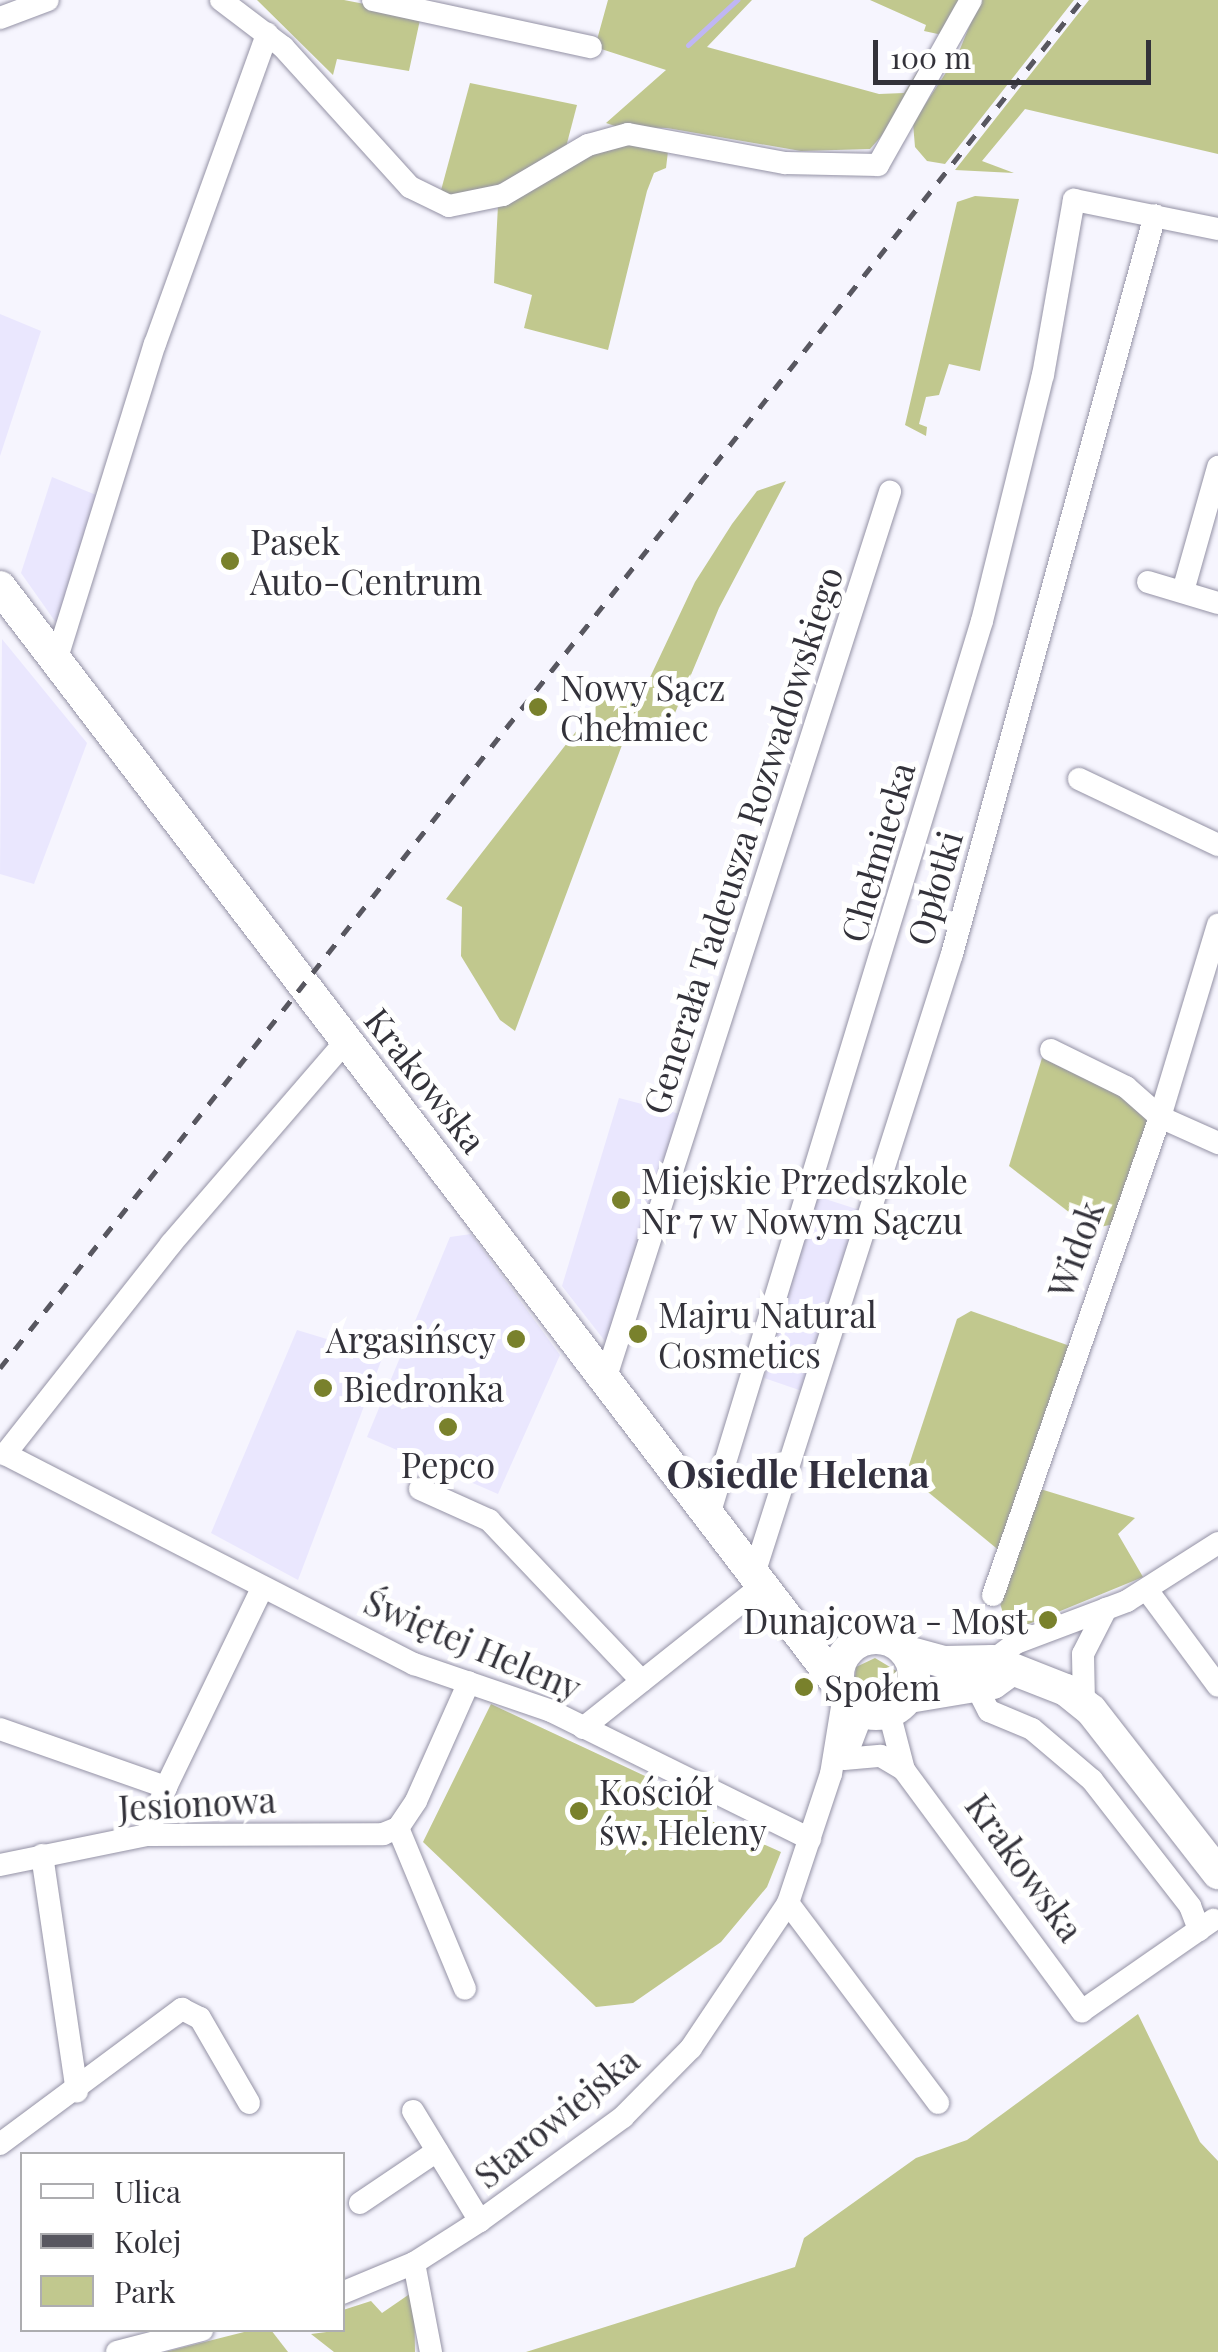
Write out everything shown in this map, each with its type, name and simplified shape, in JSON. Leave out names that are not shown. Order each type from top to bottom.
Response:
[{"type":"main road","name":"Krakowska","points":[[0,586],[789,1622],[869,1700]]},
{"type":"main road","points":[[789,1622],[860,1641],[880,1638],[907,1652],[944,1662],[1052,1683],[1084,1703],[1218,1873]]},
{"type":"main road","points":[[860,1641],[844,1655],[869,1700]]},
{"type":"main road","points":[[869,1700],[915,1674],[907,1652]]},
{"type":"main road","points":[[869,1700],[992,1673]]},
{"type":"street","points":[[0,18],[48,0]]},
{"type":"street","points":[[221,0],[266,34],[410,187],[449,206],[503,195],[588,145],[628,134],[785,163],[878,165],[971,0]]},
{"type":"street","points":[[373,0],[592,48]]},
{"type":"street","points":[[56,661],[155,344],[266,34]]},
{"type":"street","name":"Chełmiecka","points":[[709,1515],[982,621],[1043,375],[1074,200],[1155,214]]},
{"type":"street","points":[[1155,214],[1218,229]]},
{"type":"street","name":"Opłotki","points":[[758,1579],[952,954],[1155,214]]},
{"type":"street","points":[[1183,591],[1218,466]]},
{"type":"street","name":"Generała Tadeusza Rozwadowskiego","points":[[606,1380],[890,492]]},
{"type":"street","points":[[1148,582],[1217,605]]},
{"type":"street","points":[[1079,779],[1218,846]]},
{"type":"street","name":"Widok","points":[[994,1595],[1160,1117],[1218,925]]},
{"type":"street","name":"Świętej Heleny","points":[[346,1041],[172,1244],[6,1454],[414,1664],[510,1693],[810,1839]]},
{"type":"street","points":[[1051,1050],[1126,1086],[1160,1117],[1218,1143]]},
{"type":"street","points":[[420,1490],[490,1520],[642,1681]]},
{"type":"street","points":[[992,1673],[1016,1643],[1106,1610],[1146,1590],[1218,1543]]},
{"type":"street","points":[[583,1728],[758,1579]]},
{"type":"street","points":[[147,1835],[166,1787],[262,1588]]},
{"type":"street","points":[[1146,1590],[1218,1686]]},
{"type":"street","points":[[1084,1703],[1083,1654],[1106,1610]]},
{"type":"street","name":"Krakowska","points":[[869,1700],[904,1770],[1082,2012],[1206,1925],[1092,1780],[1032,1729],[989,1711],[992,1673]]},
{"type":"street","points":[[465,1989],[398,1828],[469,1682]]},
{"type":"street","name":"Starowiejska","points":[[345,2291],[414,2263],[480,2222],[656,2086],[691,2048],[788,1902],[838,1767],[869,1700]]},
{"type":"street","points":[[0,1729],[166,1787]]},
{"type":"street","points":[[838,1767],[880,1756],[904,1770]]},
{"type":"street","name":"Jesionowa","points":[[0,1864],[147,1835],[383,1834],[398,1828]]},
{"type":"street","points":[[42,1856],[78,2091]]},
{"type":"street","points":[[788,1902],[938,2102]]},
{"type":"street","points":[[0,2144],[78,2091],[171,2014],[191,2008],[249,2103]]},
{"type":"street","points":[[413,2111],[480,2222]]},
{"type":"street","points":[[360,2203],[437,2151]]},
{"type":"street","points":[[414,2263],[432,2352]]},
{"type":"street","points":[[116,2352],[194,2332]]},
{"type":"shaded area","points":[[0,314],[41,331],[0,456]]},
{"type":"shaded area","points":[[52,477],[101,497],[59,627],[21,573]]},
{"type":"shaded area","points":[[2,639],[87,743],[34,884],[0,874]]},
{"type":"shaded area","name":"Miejskie Przedszkole Nr 7 w Nowym Sączu","points":[[619,1098],[680,1114],[608,1345],[562,1286]]},
{"type":"shaded area","points":[[816,1196],[869,1213],[808,1393],[764,1378]]},
{"type":"shaded area","points":[[471,1234],[560,1355],[498,1494],[367,1437],[450,1237]]},
{"type":"shaded area","points":[[297,1330],[383,1356],[298,1580],[211,1533]]},
{"type":"green space","points":[[257,0],[344,0],[421,15],[409,71],[337,59],[333,75]]},
{"type":"green space","points":[[608,0],[752,0],[707,47],[879,94],[904,93],[933,47],[892,124],[870,149],[801,151],[667,128],[618,127],[606,123],[666,70],[595,47]]},
{"type":"green space","points":[[870,0],[965,0],[947,36],[924,31],[926,25]]},
{"type":"green space","points":[[980,0],[1074,0],[945,164],[927,161],[915,147],[913,123],[958,54]]},
{"type":"green space","points":[[1089,0],[1218,0],[1218,154],[1025,109],[982,161],[1014,173],[955,170]]},
{"type":"green space","points":[[470,83],[577,105],[566,147],[505,186],[474,197],[440,194]]},
{"type":"green space","points":[[669,143],[666,168],[654,173],[647,191],[608,350],[524,328],[532,295],[494,283],[498,205],[607,144]]},
{"type":"green space","points":[[975,196],[1019,199],[980,371],[949,364],[939,395],[926,397],[919,424],[927,427],[926,436],[905,425],[957,202]]},
{"type":"green space","points":[[786,481],[719,608],[662,744],[628,729],[515,1031],[500,1020],[461,956],[462,907],[446,899],[609,689],[637,705],[695,582],[732,524],[757,491]]},
{"type":"green space","points":[[1042,1058],[1144,1107],[1148,1122],[1114,1224],[1091,1229],[1009,1166]]},
{"type":"green space","points":[[971,1311],[1070,1346],[1001,1552],[906,1474],[957,1319]]},
{"type":"green space","points":[[1037,1488],[1135,1518],[1118,1534],[1143,1577],[1009,1632],[998,1597]]},
{"type":"green space","points":[[875,1658],[905,1676],[907,1687],[894,1701],[863,1698],[854,1687],[856,1667]]},
{"type":"green space","points":[[491,1704],[705,1804],[709,1820],[781,1852],[767,1887],[721,1942],[633,2003],[596,2007],[423,1842]]},
{"type":"green space","points":[[1138,2014],[1200,2142],[1218,2161],[1218,2352],[526,2352],[795,2267],[804,2238],[916,2158],[967,2140]]},
{"type":"green space","points":[[414,2291],[415,2352],[334,2352],[311,2334],[345,2332],[345,2309],[371,2301],[382,2313]]},
{"type":"green space","points":[[244,2332],[273,2332],[288,2352],[165,2352]]},
{"type":"waterway","points":[[688,45],[737,0]]},
{"type":"railway","points":[[0,1368],[1082,0]]},
{"type":"place","name":"Pasek Auto-Centrum","points":[[230,561]]},
{"type":"place","name":"Nowy Sącz Chełmiec","points":[[538,707]]},
{"type":"place","name":"Miejskie Przedszkole Nr 7 w Nowym Sączu","points":[[621,1200]]},
{"type":"place","name":"Majru Natural Cosmetics","points":[[638,1334]]},
{"type":"place","name":"Argasińscy","points":[[516,1339]]},
{"type":"place","name":"Biedronka","points":[[323,1388]]},
{"type":"place","name":"Pepco","points":[[448,1427]]},
{"type":"place","name":"Dunajcowa - Most","points":[[1048,1620]]},
{"type":"place","name":"Społem","points":[[804,1687]]},
{"type":"place","name":"Kościół św. Heleny","points":[[579,1811]]},
{"type":"district","name":"Osiedle Helena","points":[[798,1473]]}]
